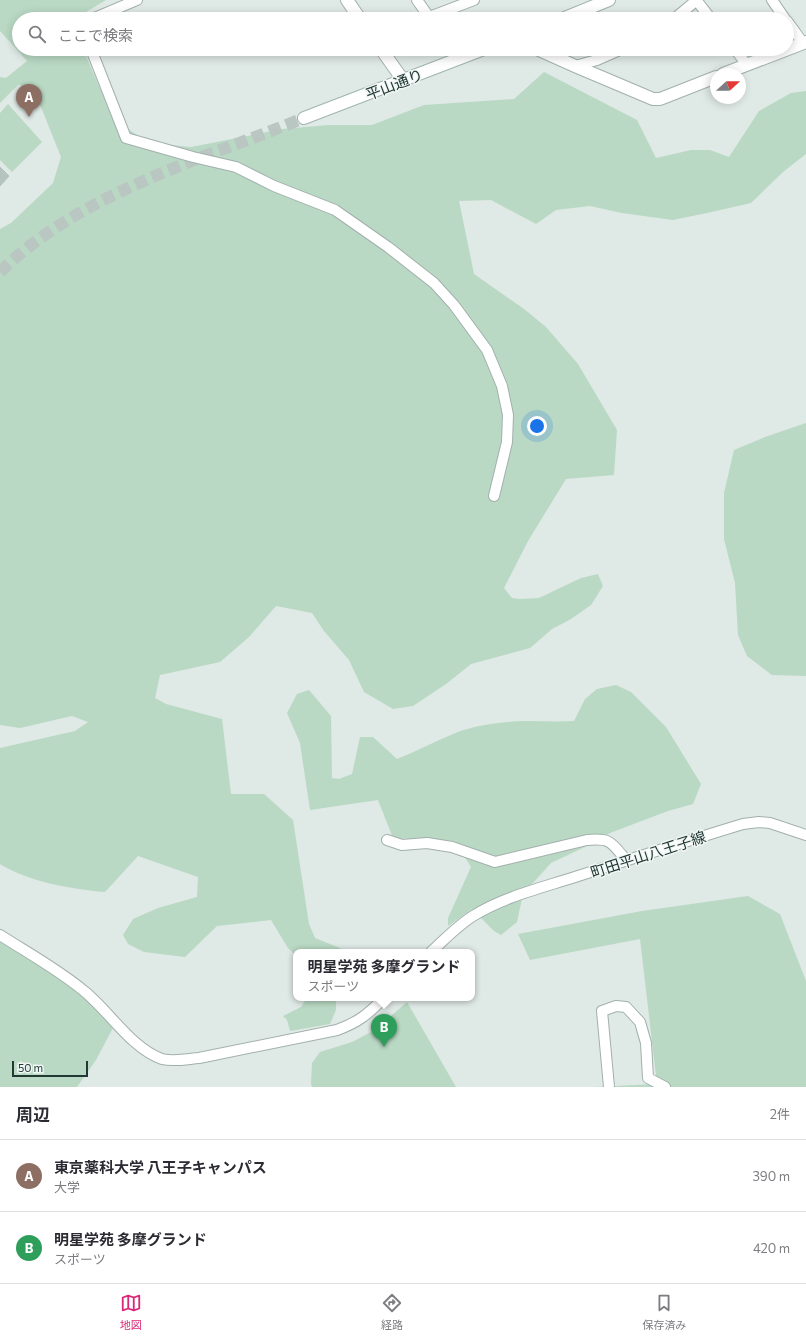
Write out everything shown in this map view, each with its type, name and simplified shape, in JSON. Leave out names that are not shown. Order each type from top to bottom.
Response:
[{"type":"street","points":[[109,12],[137,0]]},
{"type":"street","points":[[346,0],[355,12]]},
{"type":"street","points":[[417,0],[424,12]]},
{"type":"street","points":[[443,12],[474,0]]},
{"type":"street","points":[[579,12],[609,0]]},
{"type":"street","points":[[682,12],[697,0],[706,12]]},
{"type":"street","points":[[772,0],[780,12]]},
{"type":"street","points":[[794,30],[804,43],[794,47]]},
{"type":"street","points":[[94,56],[126,138],[193,157],[236,167],[274,186],[334,210],[388,247],[434,283],[454,305],[487,350],[502,386],[508,415],[507,442],[494,496]]},
{"type":"street","points":[[386,56],[403,80]]},
{"type":"street","name":"平山通り","points":[[304,118],[466,56]]},
{"type":"street","points":[[553,56],[653,99],[660,99],[710,79]]},
{"type":"street","points":[[575,66],[606,56]]},
{"type":"street","points":[[740,56],[747,65]]},
{"type":"street","points":[[739,68],[770,56]]},
{"type":"street","name":"町田平山八王子線","points":[[434,949],[463,923],[492,906],[534,890],[743,824],[759,822],[770,823],[806,835]]},
{"type":"street","points":[[387,840],[402,845],[427,844],[452,847],[494,862],[587,840],[605,839],[611,842],[626,860]]},
{"type":"street","points":[[0,936],[70,980],[94,1000],[138,1044],[163,1059],[181,1060],[199,1058],[337,1030],[353,1024],[365,1017],[381,1001]]},
{"type":"street","points":[[609,1087],[602,1011],[616,1006],[626,1007],[640,1022],[646,1042],[648,1078],[665,1087]]},
{"type":"green space","points":[[0,0],[106,0],[86,12],[12,12],[12,44],[0,31]]},
{"type":"green space","points":[[22,56],[86,56],[113,119],[149,143],[191,147],[282,129],[329,125],[372,125],[424,105],[514,99],[544,72],[637,120],[656,158],[691,150],[710,150],[729,157],[759,111],[791,93],[806,91],[806,154],[783,172],[751,203],[673,220],[622,213],[590,206],[556,210],[536,224],[491,200],[459,201],[474,274],[524,309],[546,327],[578,364],[617,430],[614,475],[566,479],[528,541],[504,588],[512,598],[539,598],[581,578],[598,574],[603,586],[591,605],[571,619],[552,629],[530,648],[471,664],[446,684],[413,706],[393,709],[364,692],[349,660],[324,631],[312,613],[276,606],[249,637],[220,662],[160,675],[155,698],[166,704],[222,719],[231,794],[264,794],[293,820],[309,924],[315,938],[340,949],[293,949],[293,953],[288,948],[271,920],[217,926],[185,957],[144,952],[128,944],[123,935],[133,919],[158,908],[197,897],[198,877],[138,856],[105,892],[51,884],[24,876],[0,864],[0,748],[75,731],[88,722],[72,716],[20,728],[0,725],[0,229],[11,223],[53,183],[61,157],[41,107],[19,84],[0,103],[0,77],[6,78],[27,61]]},
{"type":"green space","points":[[8,104],[42,142],[12,172],[0,160],[0,113]]},
{"type":"green space","points":[[806,423],[806,676],[772,675],[747,656],[738,635],[735,583],[724,539],[724,493],[734,450],[765,437]]},
{"type":"green space","points":[[616,685],[631,692],[666,727],[701,784],[693,804],[668,811],[610,833],[551,863],[533,883],[524,889],[517,922],[501,935],[494,931],[472,909],[448,926],[448,918],[471,867],[455,841],[393,838],[378,800],[310,810],[300,743],[287,713],[297,694],[309,690],[331,716],[332,778],[339,779],[352,774],[360,737],[373,737],[397,759],[450,735],[474,727],[511,722],[574,721],[585,699],[597,689]]},
{"type":"green space","points":[[748,896],[780,914],[806,981],[806,1087],[594,1087],[657,1084],[640,939],[530,960],[518,934],[642,911]]},
{"type":"green space","points":[[0,941],[69,985],[115,1024],[96,1060],[77,1087],[0,1087]]},
{"type":"green space","points":[[305,1001],[336,1001],[336,1010],[330,1024],[290,1031],[287,1020],[283,1016],[301,1007]]},
{"type":"green space","points":[[407,1002],[456,1087],[312,1087],[312,1063],[320,1052],[352,1042],[375,1030]]},
{"type":"building","points":[[0,167],[9,176],[0,186]]},
{"type":"tunnel","points":[[0,272],[22,252],[46,234],[70,218],[96,204],[149,178],[304,118]]},
{"type":"place","name":"東京薬科大学 八王子キャンパス","points":[[29,117]]},
{"type":"place","name":"明星学苑 多摩グランド","points":[[384,1047]]}]
